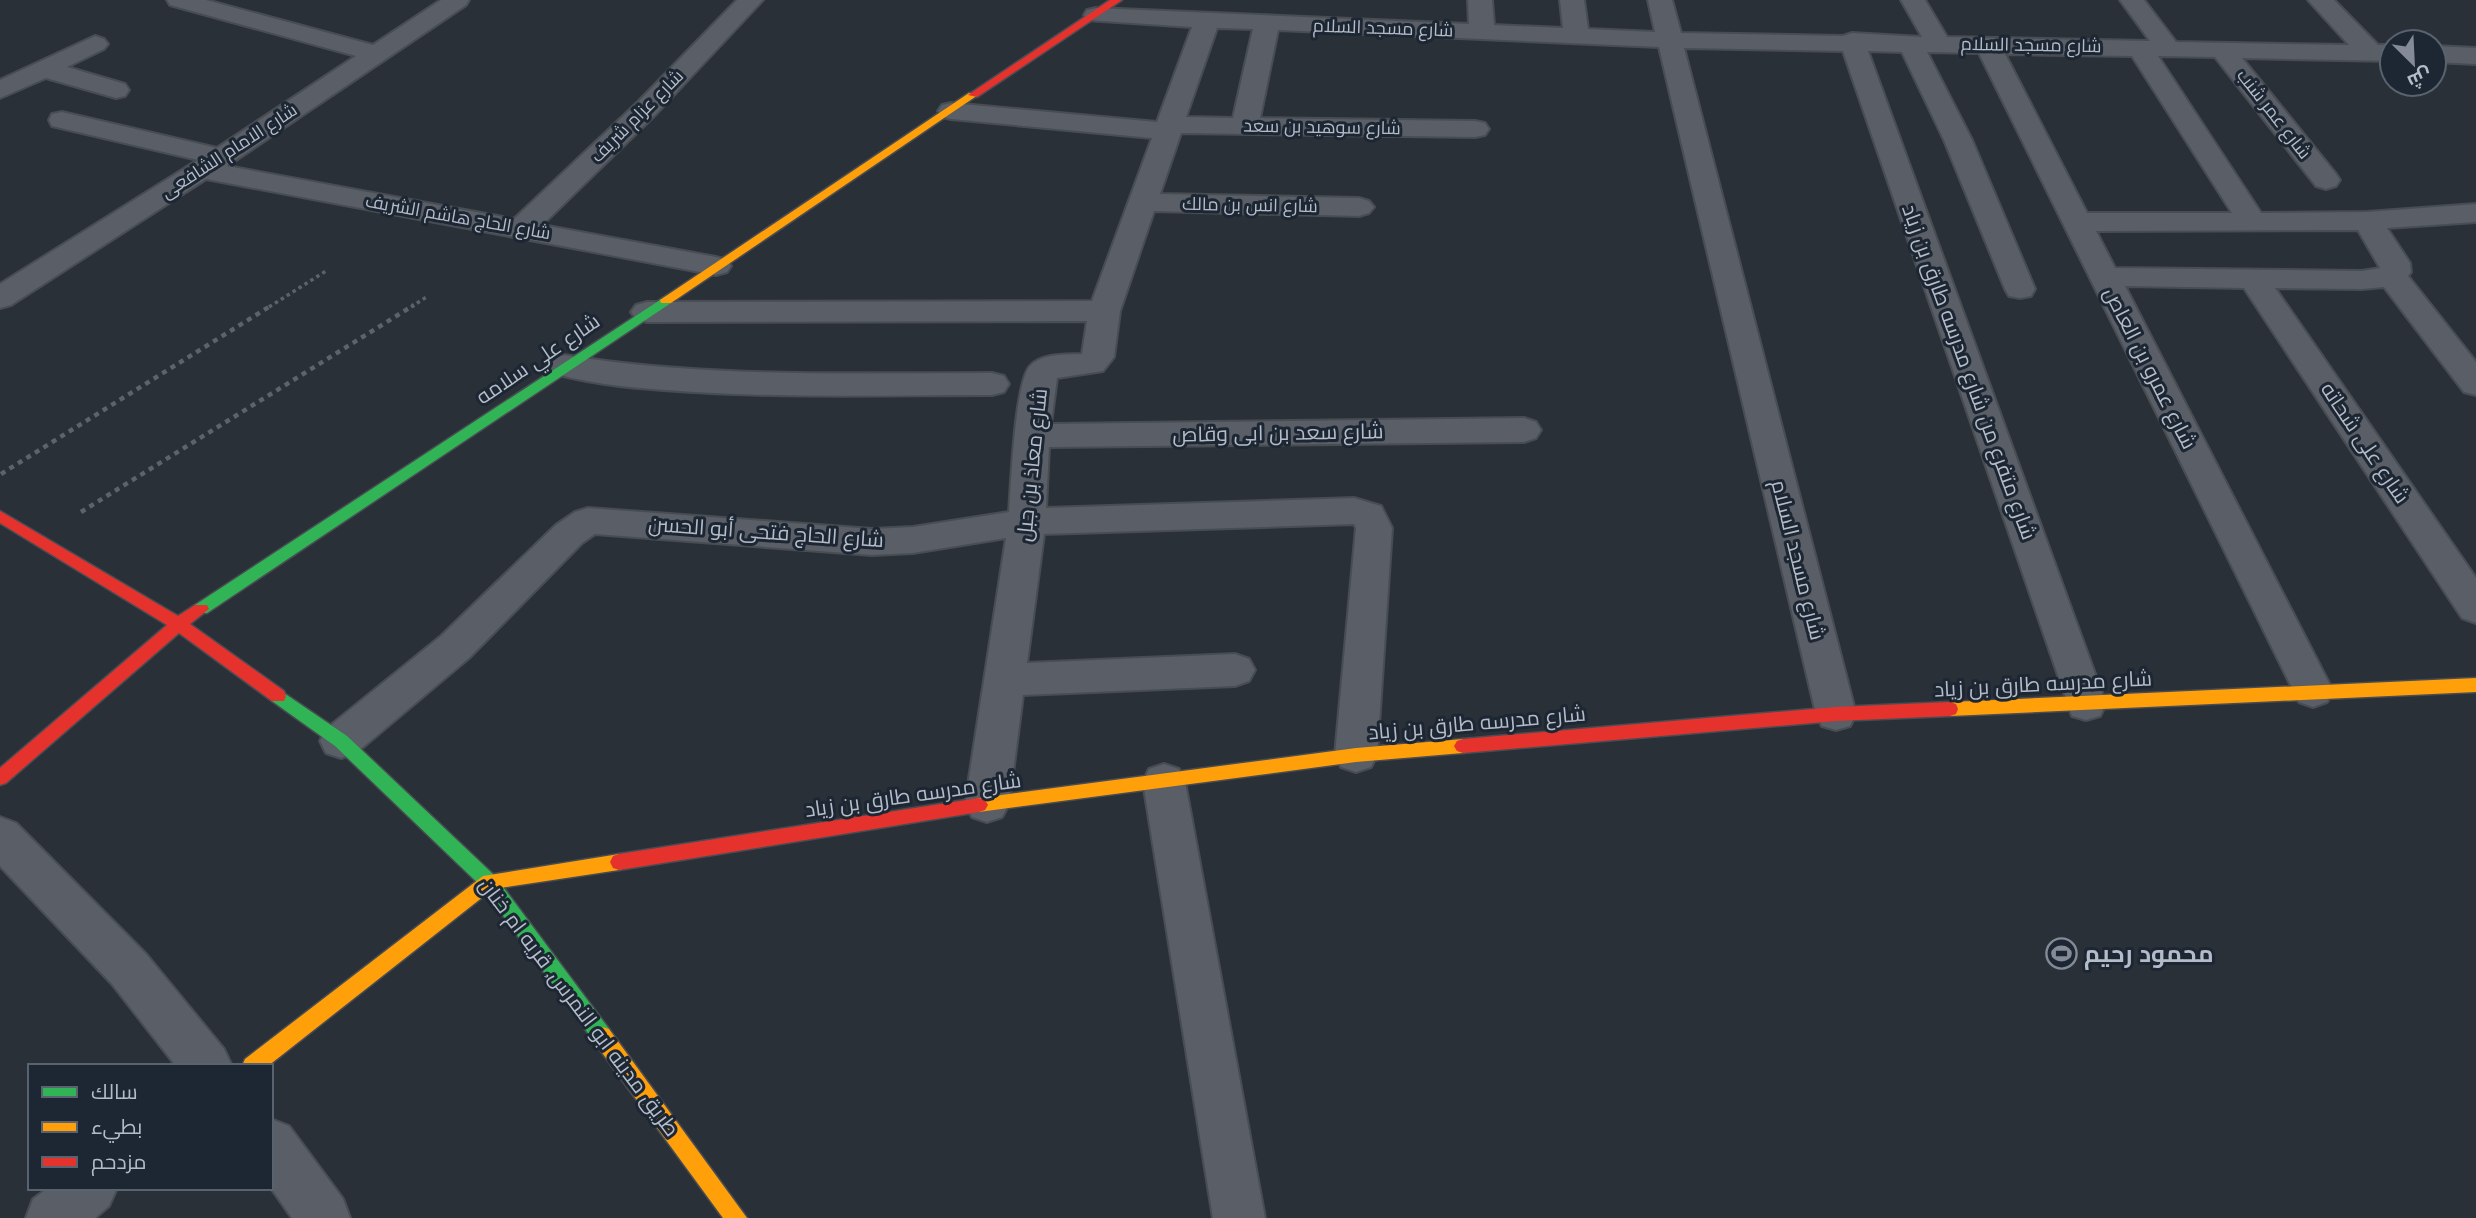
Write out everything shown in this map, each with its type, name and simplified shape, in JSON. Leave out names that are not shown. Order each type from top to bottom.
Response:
[{"type":"street","points":[[179,0],[376,54]]},
{"type":"street","name":"شارع الامام الشافعى","points":[[0,298],[212,163],[457,0]]},
{"type":"street","name":"شارع عزام شريف","points":[[521,229],[647,108],[751,0]]},
{"type":"street","name":"شارع علي سلامه","points":[[0,778],[178,624],[1117,0]]},
{"type":"street","points":[[1479,0],[1482,32]]},
{"type":"street","points":[[1572,0],[1577,36]]},
{"type":"street","name":"شارع مسجد السلام","points":[[1660,0],[1836,714]]},
{"type":"street","points":[[1913,0],[1924,43],[1958,140],[2020,289]]},
{"type":"street","points":[[2132,0],[2168,48]]},
{"type":"street","points":[[2320,0],[2378,49]]},
{"type":"street","name":"شارع مسجد السلام","points":[[1096,15],[1669,40],[2378,52]]},
{"type":"street","name":"شارع معاذ بن جبل","points":[[987,804],[1027,522],[1032,436],[1042,372],[1050,367],[1086,366],[1096,361],[1104,311],[1207,20]]},
{"type":"street","points":[[1245,126],[1267,23]]},
{"type":"street","name":"شارع متفرع من شارع مدرسه طارق بن زياد","points":[[1852,41],[2086,704]]},
{"type":"street","points":[[0,90],[95,44]]},
{"type":"street","name":"شارع عمرو بن العاص","points":[[1988,45],[2313,691]]},
{"type":"street","points":[[2140,47],[2252,221]]},
{"type":"street","name":"شارع عمر شنب","points":[[2222,48],[2326,180]]},
{"type":"street","points":[[2448,55],[2476,56]]},
{"type":"street","points":[[44,69],[116,90]]},
{"type":"street","name":"شارع سوهيد بن سعد","points":[[951,111],[1168,128],[1245,126],[1475,129]]},
{"type":"street","name":"شارع الحاج هاشم الشريف","points":[[62,120],[212,163],[521,229],[716,266]]},
{"type":"street","name":"شارع انس بن مالك","points":[[1141,202],[1359,207]]},
{"type":"street","points":[[2077,222],[2367,221],[2476,213]]},
{"type":"street","points":[[2104,276],[2362,280],[2392,276],[2396,272],[2395,263],[2367,221]]},
{"type":"street","points":[[2392,276],[2476,384]]},
{"type":"street","name":"شارع على شحاته","points":[[2253,278],[2476,608]]},
{"type":"street","points":[[647,312],[1104,311]]},
{"type":"street","points":[[564,366],[607,375],[700,383],[992,384]]},
{"type":"street","name":"شارع سعد بن ابى وقاص","points":[[1032,436],[1524,430]]},
{"type":"street","name":"شارع الحاج فتحى أبو الحسن","points":[[341,741],[455,647],[569,534],[588,521],[872,542],[913,540],[1027,522],[1354,511],[1368,515],[1374,528],[1356,754]]},
{"type":"street","name":"طريق مدينه ابو النمرس, قريه ام خنان","points":[[0,516],[178,624],[341,741],[489,882],[736,1218]]},
{"type":"street","points":[[1005,680],[1235,670]]},
{"type":"street","name":"شارع مدرسه طارق بن زياد","points":[[489,882],[987,804],[1356,754],[1836,714],[2476,685]]},
{"type":"street","points":[[1164,782],[1239,1218]]},
{"type":"street","points":[[0,836],[129,969],[205,1064]]},
{"type":"street","points":[[255,1064],[489,882]]},
{"type":"street","points":[[273,1147],[324,1218]]},
{"type":"street","points":[[52,1218],[88,1190]]},
{"type":"path","points":[[0,475],[326,271]]},
{"type":"path","points":[[38,539],[428,296]]},
{"type":"traffic: fast","points":[[201,609],[666,300]]},
{"type":"traffic: fast","points":[[278,696],[341,741],[489,882],[602,1036]]},
{"type":"traffic: slow","points":[[666,300],[973,95]]},
{"type":"traffic: slow","points":[[1950,709],[2476,685]]},
{"type":"traffic: slow","points":[[979,805],[1356,755],[1463,746]]},
{"type":"traffic: slow","points":[[255,1064],[489,882],[619,862]]},
{"type":"traffic: slow","points":[[602,1036],[736,1218]]},
{"type":"traffic: jam","points":[[973,95],[1117,0]]},
{"type":"traffic: jam","points":[[0,516],[178,624],[278,696]]},
{"type":"traffic: jam","points":[[0,778],[178,624],[201,609]]},
{"type":"traffic: jam","points":[[1463,746],[1836,714],[1950,709]]},
{"type":"traffic: jam","points":[[619,862],[979,805]]},
{"type":"place","name":"محمود رحيم","points":[[2061,954]]}]
